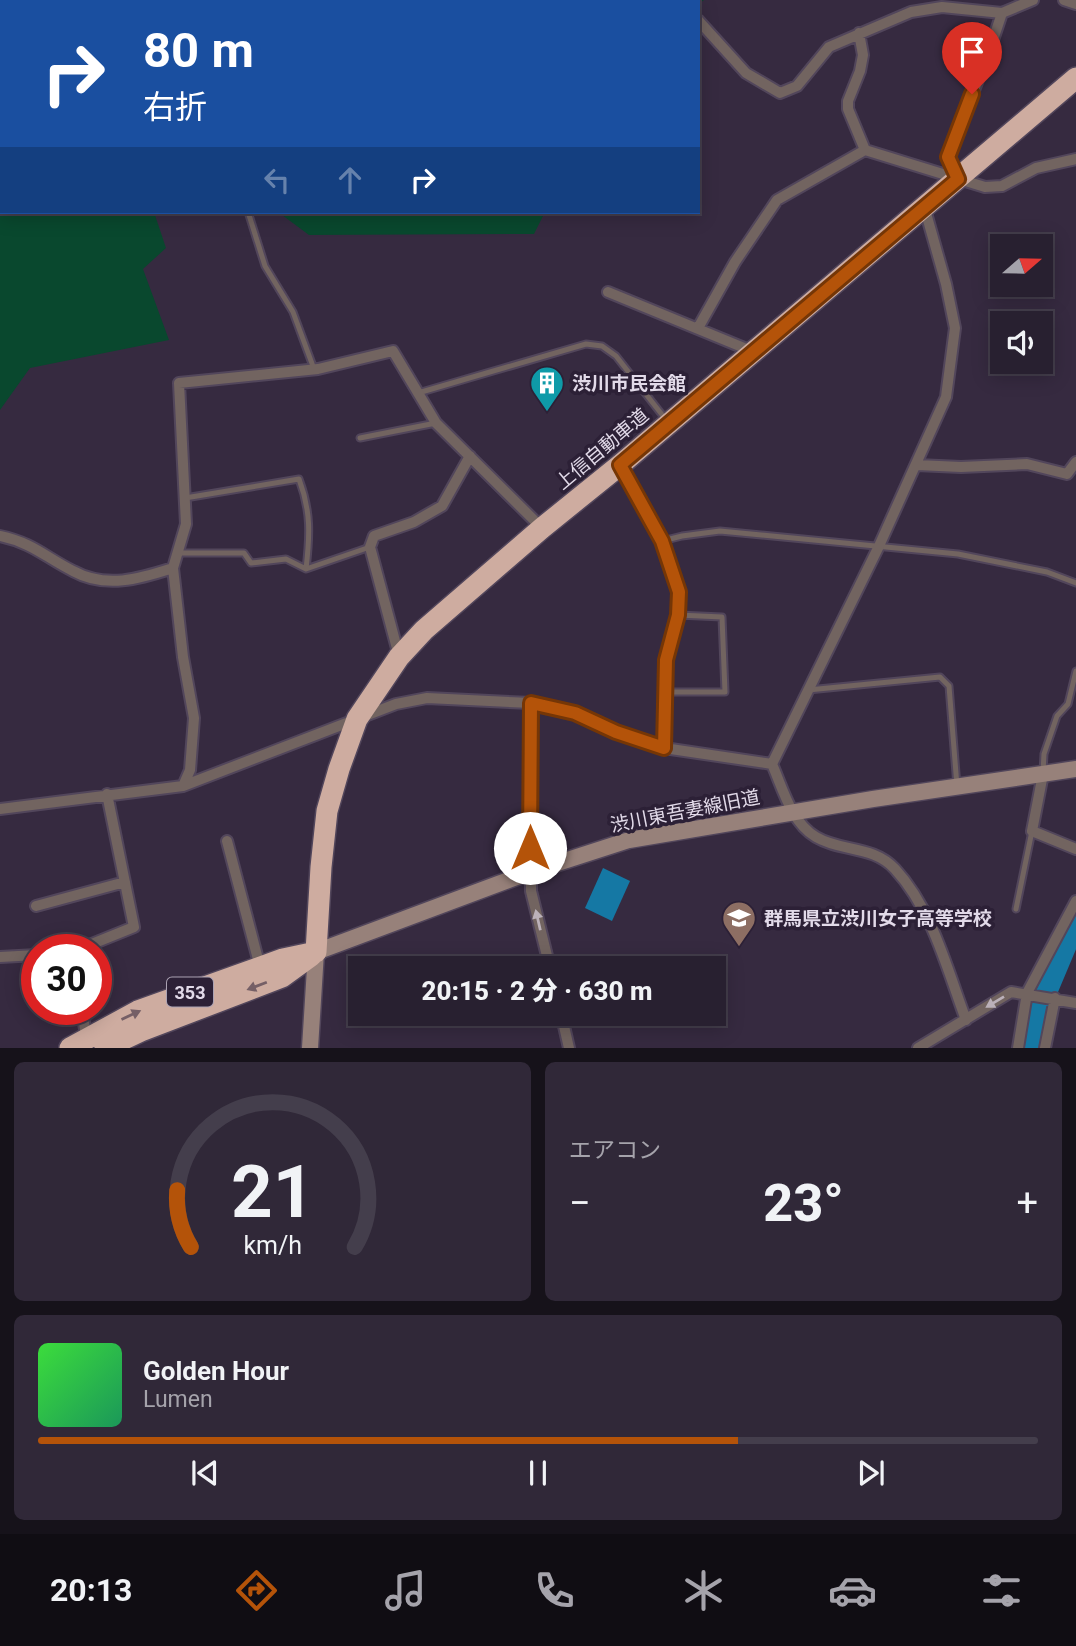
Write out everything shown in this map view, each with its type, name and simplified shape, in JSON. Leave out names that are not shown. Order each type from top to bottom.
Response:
[{"type":"highway","name":"上信自動車道","points":[[316,953],[327,811],[357,719],[399,657],[424,630],[542,528],[1076,78]]},
{"type":"highway","name":"353","points":[[81,1044],[138,1012],[283,958],[316,953]]},
{"type":"highway","name":"353","points":[[105,1048],[141,1031],[282,977],[316,953]]},
{"type":"street","points":[[700,22],[746,73],[780,93],[797,86],[829,47],[912,12],[942,6],[1002,13],[1033,0]]},
{"type":"street","points":[[1064,0],[1076,4]]},
{"type":"street","points":[[958,179],[948,157],[1002,13]]},
{"type":"street","points":[[859,33],[863,55],[860,71],[848,101],[848,109],[865,150]]},
{"type":"street","points":[[698,328],[735,262],[777,200],[865,150],[985,187],[1002,187],[1036,168],[1076,159]]},
{"type":"street","points":[[924,206],[946,284],[955,328],[946,397],[879,546],[772,764],[793,813],[816,838],[871,853],[895,869],[923,907],[966,1020]]},
{"type":"street","points":[[608,292],[754,352]]},
{"type":"street","points":[[183,786],[190,770],[194,718],[183,657],[173,568],[186,524],[179,383],[315,369],[393,351],[436,423],[542,528]]},
{"type":"street","points":[[399,657],[370,547],[374,536],[414,522],[442,506],[470,456]]},
{"type":"street","points":[[917,465],[961,467],[1027,464],[1072,476],[1076,462]]},
{"type":"street","points":[[620,465],[662,541],[679,592],[678,615],[666,660],[664,748]]},
{"type":"street","points":[[0,536],[41,550],[72,571],[92,579],[110,582],[141,579],[173,568]]},
{"type":"street","points":[[0,809],[183,786],[396,704],[427,698],[531,703],[575,713],[616,732],[664,748],[772,764]]},
{"type":"street","points":[[531,703],[531,891],[547,956]]},
{"type":"street","name":"渋川東吾妻線旧道","points":[[316,953],[530,872],[629,840],[1076,769]]},
{"type":"street","points":[[1043,774],[1032,831],[1076,849]]},
{"type":"street","points":[[107,794],[134,927],[112,936]]},
{"type":"street","points":[[227,841],[260,967]]},
{"type":"street","points":[[36,906],[125,882]]},
{"type":"street","points":[[1018,1048],[1030,994],[1076,901]]},
{"type":"street","points":[[310,1048],[316,953]]},
{"type":"street","points":[[0,957],[21,956]]},
{"type":"street","points":[[918,1048],[1011,992],[1076,1003]]},
{"type":"street","points":[[1045,1048],[1053,998]]},
{"type":"street","points":[[81,1044],[82,1025]]},
{"type":"street","points":[[564,1026],[569,1048]]},
{"type":"street","points":[[940,1034],[944,1048]]},
{"type":"lane","points":[[249,215],[265,267],[293,312],[315,369]]},
{"type":"lane","points":[[417,393],[586,344],[602,346],[616,356],[669,423]]},
{"type":"lane","points":[[360,438],[436,423]]},
{"type":"lane","points":[[185,498],[299,479],[307,501],[310,532],[306,569]]},
{"type":"lane","points":[[662,541],[720,531],[958,554],[1046,572],[1076,583]]},
{"type":"lane","points":[[177,553],[243,553],[251,563],[286,559],[306,569],[370,547]]},
{"type":"lane","points":[[665,692],[725,692],[722,617],[678,615]]},
{"type":"lane","points":[[1043,774],[1044,754],[1057,716],[1068,704],[1076,671]]},
{"type":"lane","points":[[808,690],[940,677],[949,686],[957,787]]},
{"type":"lane","points":[[1016,909],[1032,831]]},
{"type":"green space","points":[[0,214],[155,214],[166,248],[143,269],[169,340],[30,368],[0,410]]},
{"type":"green space","points":[[281,214],[544,214],[534,234],[309,235]]},
{"type":"water","points":[[603,868],[630,881],[612,921],[585,908]]},
{"type":"waterway","points":[[1033,1048],[1037,1015],[1076,922]]},
{"type":"place","name":"渋川市民会館","points":[[547,413]]},
{"type":"place","name":"群馬県立渋川女子高等学校","points":[[739,948]]},
{"type":"route","points":[[530,848],[531,703],[575,713],[616,732],[664,748],[666,660],[678,615],[679,592],[662,541],[620,465],[958,179],[948,157],[972,94]]}]
